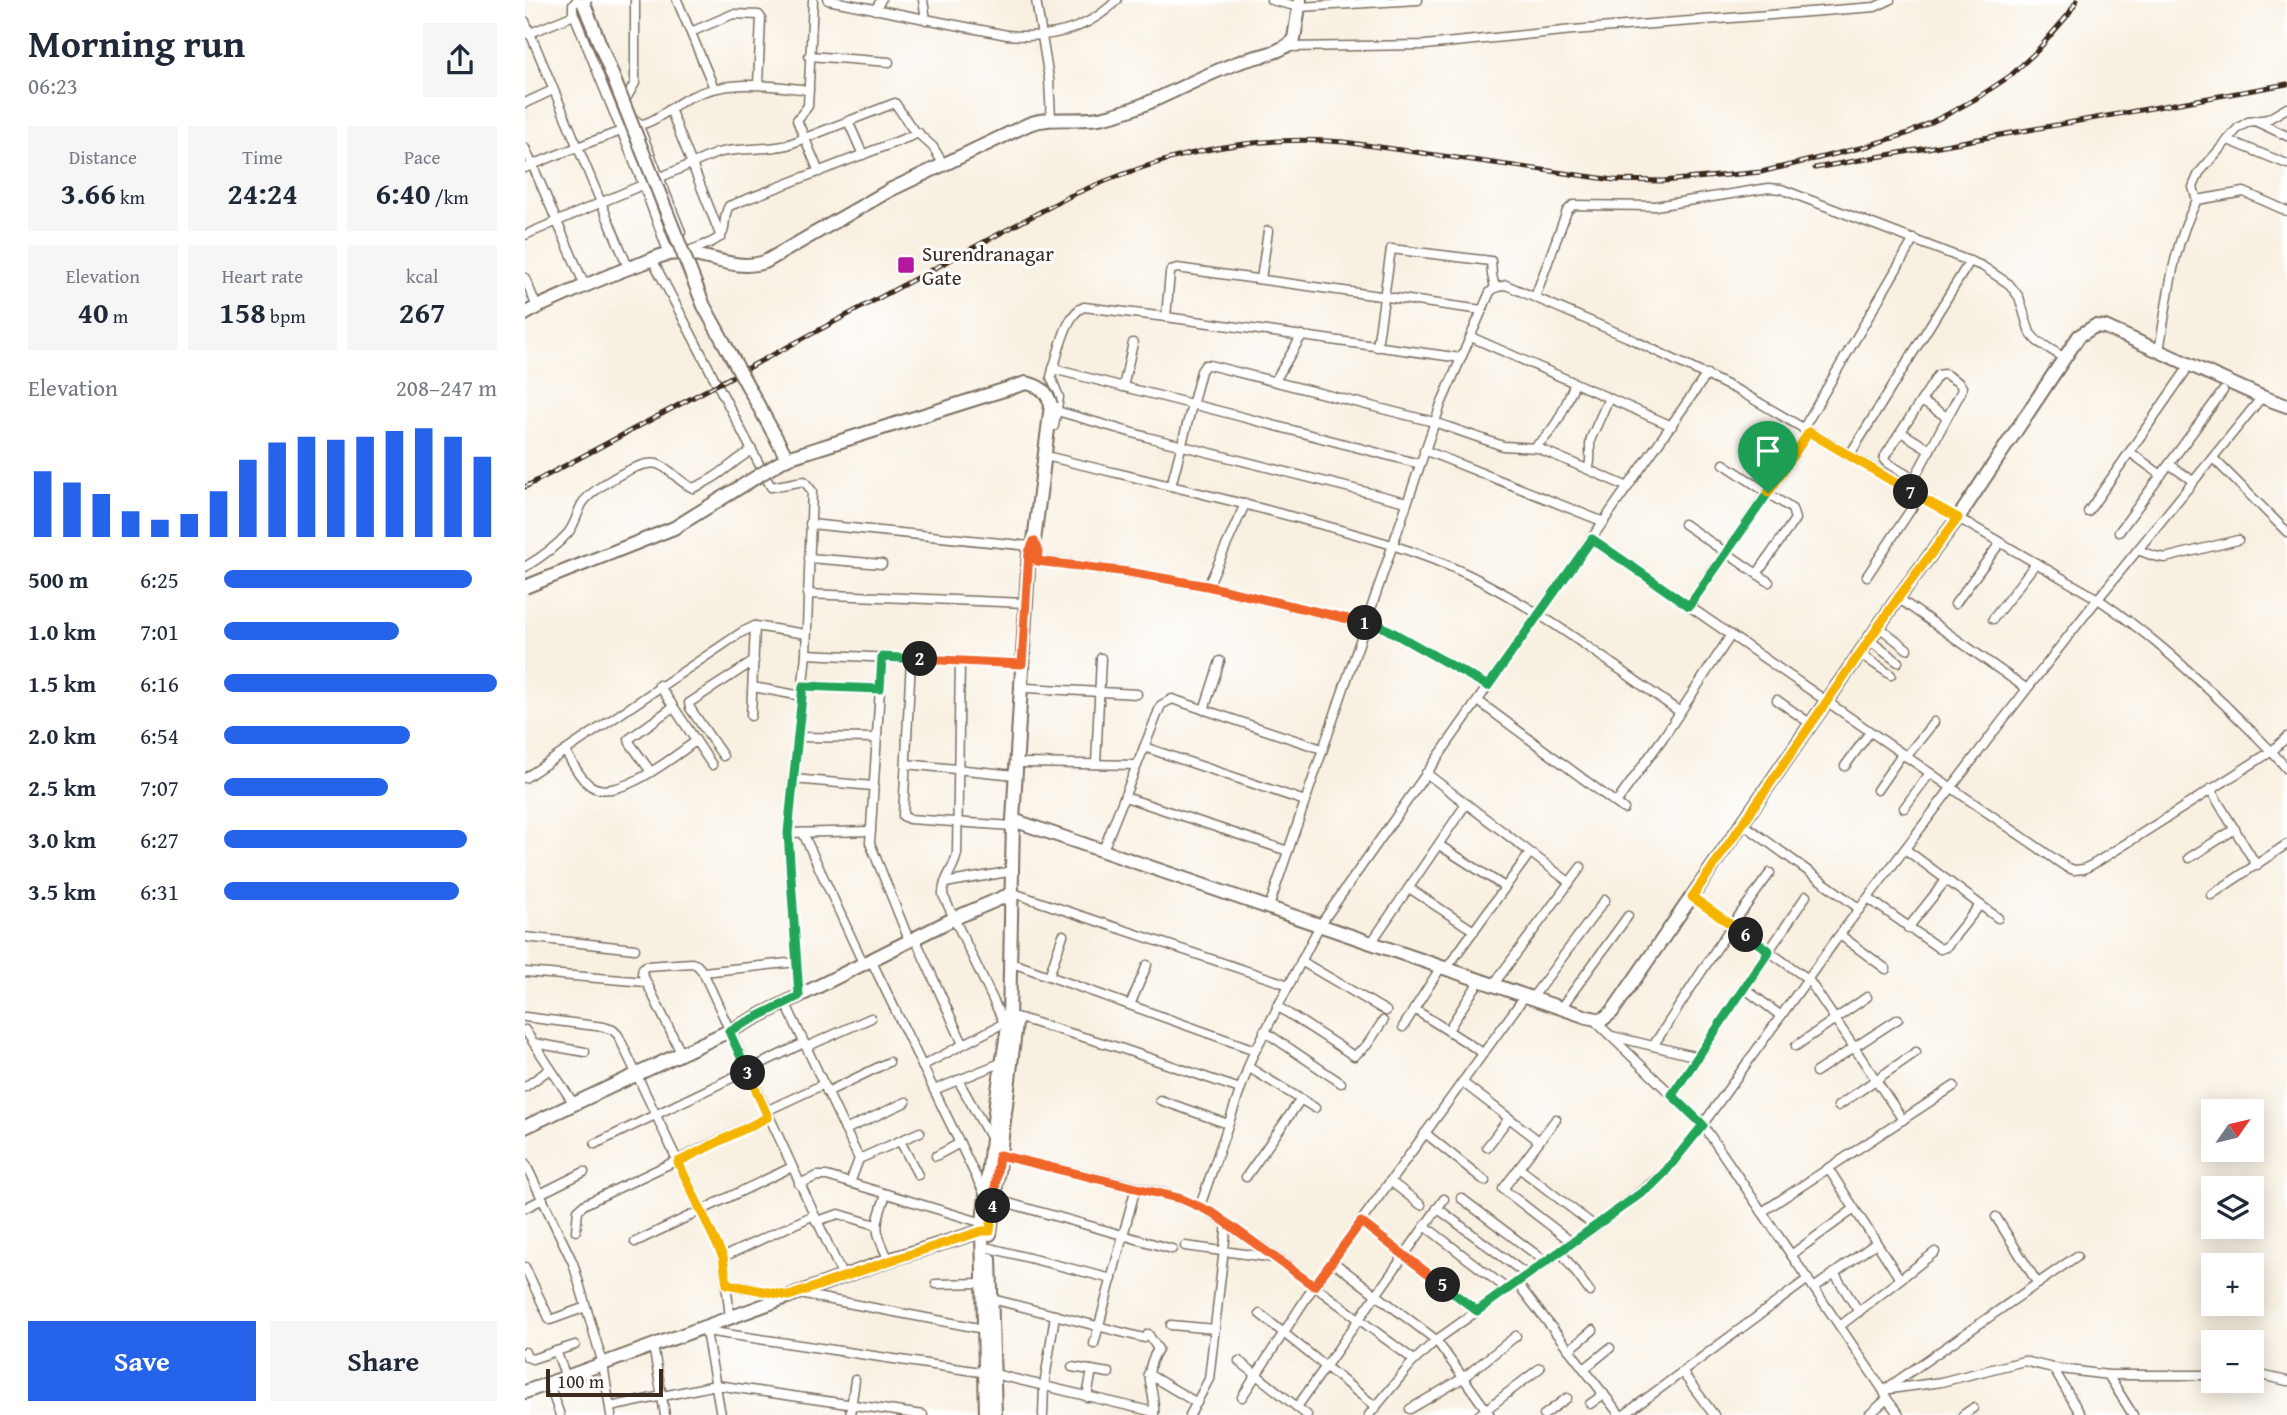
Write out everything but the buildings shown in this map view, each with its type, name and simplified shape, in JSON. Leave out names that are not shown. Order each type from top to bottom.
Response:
[{"type":"main road","points":[[582,1],[704,306],[787,458]]},
{"type":"main road","points":[[525,314],[628,267],[669,254],[689,253],[737,266],[751,267],[765,262],[890,190],[1029,124],[1051,119],[1076,121],[1114,115],[1240,62],[1287,47],[1294,39],[1300,3]]},
{"type":"main road","points":[[1016,823],[1103,850],[1602,1020],[1612,1012],[1878,626],[1958,518],[2066,359],[2079,335],[2095,326],[2105,327],[2287,406]]},
{"type":"main road","points":[[525,587],[674,528],[787,458],[1026,383],[1043,390],[1054,408],[1026,603],[1015,775],[1018,965],[1016,1017],[999,1155],[989,1197]]},
{"type":"main road","points":[[995,1415],[984,1329],[982,1283],[992,1140],[1003,1062],[1017,894],[1013,871],[1024,763],[1037,561],[1034,545]]},
{"type":"main road","points":[[525,1127],[729,1031],[955,918],[1017,894]]},
{"type":"main road","points":[[985,1228],[992,1300],[986,1415]]},
{"type":"main road","points":[[525,1392],[985,1228]]},
{"type":"street","points":[[627,97],[635,83],[635,0]]},
{"type":"street","points":[[677,0],[714,88]]},
{"type":"street","points":[[813,0],[808,109],[797,120],[819,172]]},
{"type":"street","points":[[828,0],[1007,35],[1042,37],[1074,29],[1103,14],[1117,0]]},
{"type":"street","points":[[875,10],[881,0]]},
{"type":"street","points":[[923,0],[926,20]]},
{"type":"street","points":[[1036,0],[1049,79],[1051,119]]},
{"type":"street","points":[[1271,0],[1300,3],[1418,0]]},
{"type":"street","points":[[1816,0],[1816,12]]},
{"type":"street","points":[[1287,47],[1425,46],[1573,30],[1875,7],[1890,0]]},
{"type":"street","points":[[669,254],[574,15],[572,8],[582,1],[590,8],[661,177],[689,253],[721,237],[729,206],[919,133]]},
{"type":"street","points":[[691,32],[733,14],[759,15],[758,84]]},
{"type":"street","points":[[528,35],[574,15]]},
{"type":"street","points":[[525,21],[528,35],[628,267]]},
{"type":"street","points":[[810,56],[889,62]]},
{"type":"street","points":[[529,167],[577,146],[655,119],[688,98],[714,88],[758,84],[809,90]]},
{"type":"street","points":[[525,103],[553,90]]},
{"type":"street","points":[[525,235],[727,150],[774,148],[895,103],[908,122],[933,147],[944,165]]},
{"type":"street","points":[[2159,351],[2176,252],[2181,232],[2197,200],[2193,187],[2199,173],[2243,124],[2268,119],[2287,108]]},
{"type":"street","points":[[670,109],[721,237]]},
{"type":"street","points":[[848,121],[863,155]]},
{"type":"street","points":[[2257,122],[2287,136]]},
{"type":"street","points":[[2228,140],[2287,164]]},
{"type":"street","points":[[525,148],[529,167],[585,286]]},
{"type":"street","points":[[1535,298],[1567,211],[1573,205],[1655,206],[1775,188],[1982,266],[2009,284],[2019,297],[2030,333],[2037,341],[2066,359]]},
{"type":"street","points":[[2197,200],[2244,192],[2287,211]]},
{"type":"street","points":[[1261,279],[1268,231]]},
{"type":"street","points":[[1689,606],[1768,493],[1914,239]]},
{"type":"street","points":[[1377,347],[1389,252],[1394,248],[1491,261],[1495,288]]},
{"type":"street","points":[[652,259],[771,487],[801,481],[811,486],[806,654],[788,833],[799,996]]},
{"type":"street","points":[[1849,456],[1970,261]]},
{"type":"street","points":[[1166,317],[1170,273],[1174,268],[1482,310]]},
{"type":"street","points":[[525,278],[537,307]]},
{"type":"street","points":[[1269,908],[1434,422],[1490,292],[1506,285],[1707,374],[2098,599],[2141,628],[2175,657],[2272,751],[2287,769]]},
{"type":"street","points":[[810,524],[1034,545],[1050,457],[1054,408],[1059,397],[1051,377],[1052,369],[1070,318],[1084,307],[1461,358]]},
{"type":"street","points":[[1276,381],[1302,335]]},
{"type":"street","points":[[1471,337],[1672,426]]},
{"type":"street","points":[[1123,387],[1133,343]]},
{"type":"street","points":[[1171,486],[1201,371],[1205,365],[1434,422],[1503,446],[1534,447],[1628,487]]},
{"type":"street","points":[[1052,369],[1420,464]]},
{"type":"street","points":[[2088,512],[2185,372]]},
{"type":"street","points":[[1201,1206],[1255,1050],[1319,925],[1707,374]]},
{"type":"street","points":[[1908,490],[1930,450],[1962,387],[1945,374],[1938,375],[1884,460],[1914,479]]},
{"type":"street","points":[[1534,447],[1544,441],[1556,426],[1575,383]]},
{"type":"street","points":[[2119,532],[2223,391]]},
{"type":"street","points":[[1369,1415],[1414,1360],[1436,1340],[1596,1227],[1651,1186],[1665,1172],[1703,1125],[1860,908],[2027,689],[2262,397]]},
{"type":"street","points":[[1588,469],[1592,458],[1589,444],[1609,398]]},
{"type":"street","points":[[1921,401],[1947,417]]},
{"type":"street","points":[[1054,408],[1183,446],[1406,502]]},
{"type":"street","points":[[1901,432],[1930,450]]},
{"type":"street","points":[[525,568],[570,532],[583,502],[595,490],[629,470],[655,463],[665,468],[681,484],[693,488],[706,484],[752,450]]},
{"type":"street","points":[[1424,450],[1604,522]]},
{"type":"street","points":[[2130,452],[2161,475]]},
{"type":"street","points":[[1050,457],[1245,504],[1392,544],[1467,575],[1539,614],[1680,712]]},
{"type":"street","points":[[2213,458],[2287,532]]},
{"type":"street","points":[[1724,464],[1792,509],[1795,519],[1758,574]]},
{"type":"street","points":[[2169,464],[2193,481]]},
{"type":"street","points":[[1867,576],[1919,497]]},
{"type":"street","points":[[1207,586],[1245,504]]},
{"type":"street","points":[[1684,524],[1769,582]]},
{"type":"street","points":[[1592,539],[1904,756],[2074,870],[2084,869],[2097,862],[2272,751],[2287,737]]},
{"type":"street","points":[[2138,550],[2165,558],[2238,540]]},
{"type":"street","points":[[1955,604],[2000,542]]},
{"type":"street","points":[[809,558],[882,564]]},
{"type":"street","points":[[1037,561],[1128,572],[1207,586],[1366,621],[1488,686]]},
{"type":"street","points":[[1993,618],[2036,563]]},
{"type":"street","points":[[807,594],[1026,603]]},
{"type":"street","points":[[1898,598],[2027,689]]},
{"type":"street","points":[[525,778],[659,685],[742,632],[755,626],[806,634]]},
{"type":"street","points":[[751,716],[755,626]]},
{"type":"street","points":[[1878,626],[1907,649]]},
{"type":"street","points":[[1616,803],[1731,635]]},
{"type":"street","points":[[1869,640],[1898,662]]},
{"type":"street","points":[[806,654],[1022,664]]},
{"type":"street","points":[[1860,654],[1891,675]]},
{"type":"street","points":[[882,657],[870,843],[873,857],[963,1044]]},
{"type":"street","points":[[1096,764],[1101,658]]},
{"type":"street","points":[[911,659],[904,816],[909,819],[1016,823]]},
{"type":"street","points":[[723,757],[689,703],[754,661]]},
{"type":"street","points":[[922,1066],[963,1044],[1006,1026],[943,895],[945,883],[956,862],[960,661]]},
{"type":"street","points":[[1204,709],[1220,661]]},
{"type":"street","points":[[659,685],[712,765]]},
{"type":"street","points":[[803,686],[880,689]]},
{"type":"street","points":[[753,687],[802,696]]},
{"type":"street","points":[[1027,688],[1137,694]]},
{"type":"street","points":[[1103,850],[1161,705],[1167,700],[1172,699],[1204,709],[1322,749]]},
{"type":"street","points":[[1777,700],[1811,724]]},
{"type":"street","points":[[1478,701],[1624,809]]},
{"type":"street","points":[[651,772],[629,739],[673,707]]},
{"type":"street","points":[[1877,790],[1934,722]]},
{"type":"street","points":[[1845,766],[1870,732]]},
{"type":"street","points":[[798,737],[876,738]]},
{"type":"street","points":[[565,751],[593,788],[632,784],[696,741]]},
{"type":"street","points":[[1145,747],[1305,801]]},
{"type":"street","points":[[1024,763],[1137,765]]},
{"type":"street","points":[[906,764],[1015,775]]},
{"type":"street","points":[[1426,773],[1569,882]]},
{"type":"street","points":[[1904,808],[1930,773]]},
{"type":"street","points":[[793,779],[873,786]]},
{"type":"street","points":[[2210,789],[2257,866]]},
{"type":"street","points":[[1125,797],[1288,851]]},
{"type":"street","points":[[1371,943],[1466,804]]},
{"type":"street","points":[[1742,823],[1860,908]]},
{"type":"street","points":[[2189,858],[2235,829]]},
{"type":"street","points":[[788,833],[871,831]]},
{"type":"street","points":[[803,833],[989,1197],[1171,1249]]},
{"type":"street","points":[[2211,895],[2287,844]]},
{"type":"street","points":[[1439,845],[1505,887]]},
{"type":"street","points":[[1905,849],[1998,918]]},
{"type":"street","points":[[1402,1027],[1530,853]]},
{"type":"street","points":[[1493,985],[1581,867]]},
{"type":"street","points":[[945,883],[1013,871]]},
{"type":"street","points":[[1653,1046],[1732,925],[1770,873]]},
{"type":"street","points":[[1908,928],[1946,880]]},
{"type":"street","points":[[1409,888],[1474,931]]},
{"type":"street","points":[[1017,894],[1289,985]]},
{"type":"street","points":[[1672,1095],[1806,896]]},
{"type":"street","points":[[1692,897],[1808,979],[1903,1120]]},
{"type":"street","points":[[1868,898],[1937,948],[1944,948],[1980,905]]},
{"type":"street","points":[[1242,1396],[1314,1286],[1483,1053],[1605,900]]},
{"type":"street","points":[[1561,1008],[1627,916]]},
{"type":"street","points":[[1049,976],[1063,935]]},
{"type":"street","points":[[1840,935],[1886,970]]},
{"type":"street","points":[[525,937],[635,949]]},
{"type":"street","points":[[1301,961],[1386,1011]]},
{"type":"street","points":[[703,972],[797,962]]},
{"type":"street","points":[[681,1053],[642,973],[646,966],[692,963],[703,972],[843,1278]]},
{"type":"street","points":[[1018,965],[1255,1050]]},
{"type":"street","points":[[1130,1005],[1147,965]]},
{"type":"street","points":[[525,972],[646,982]]},
{"type":"street","points":[[1448,1030],[1480,980]]},
{"type":"street","points":[[1744,988],[1781,1016]]},
{"type":"street","points":[[1796,1045],[1867,997]]},
{"type":"street","points":[[785,1002],[859,1159]]},
{"type":"street","points":[[1277,1006],[1354,1056],[1367,1045],[1383,1021]]},
{"type":"street","points":[[1414,1009],[1483,1053]]},
{"type":"street","points":[[525,1017],[613,1030],[618,1035],[723,1257],[730,1317]]},
{"type":"street","points":[[1016,1017],[1240,1089]]},
{"type":"street","points":[[595,1144],[747,1070],[871,1018]]},
{"type":"street","points":[[1593,1019],[1703,1125],[1899,1415]]},
{"type":"street","points":[[1816,1072],[1898,1019]]},
{"type":"street","points":[[525,1030],[574,1104]]},
{"type":"street","points":[[1263,1031],[1341,1083]]},
{"type":"street","points":[[1611,1036],[1698,1057]]},
{"type":"street","points":[[534,1043],[585,1052]]},
{"type":"street","points":[[1838,1106],[1916,1052]]},
{"type":"street","points":[[576,1231],[580,1207],[678,1162],[767,1114],[889,1062]]},
{"type":"street","points":[[934,1090],[1003,1062]]},
{"type":"street","points":[[1248,1067],[1315,1108]]},
{"type":"street","points":[[525,1087],[550,1069]]},
{"type":"street","points":[[958,1080],[992,1140]]},
{"type":"street","points":[[1462,1082],[1539,1141]]},
{"type":"street","points":[[1762,1212],[1954,1086]]},
{"type":"street","points":[[1246,1177],[1301,1099]]},
{"type":"street","points":[[1160,1100],[1228,1124]]},
{"type":"street","points":[[845,1130],[906,1102]]},
{"type":"street","points":[[1487,1147],[1509,1118]]},
{"type":"street","points":[[1556,1119],[1504,1190],[1573,1243]]},
{"type":"street","points":[[850,1183],[859,1159],[920,1132]]},
{"type":"street","points":[[1425,1133],[1485,1181]]},
{"type":"street","points":[[900,1141],[918,1175]]},
{"type":"street","points":[[936,1156],[960,1143]]},
{"type":"street","points":[[999,1155],[1136,1187],[1201,1206],[1414,1360]]},
{"type":"street","points":[[525,1163],[573,1263],[603,1364],[611,1411],[716,1385],[923,1415]]},
{"type":"street","points":[[635,1242],[792,1167]]},
{"type":"street","points":[[1518,1168],[1596,1227]]},
{"type":"street","points":[[1828,1168],[1900,1279]]},
{"type":"street","points":[[525,1208],[584,1172]]},
{"type":"street","points":[[799,1184],[822,1175],[985,1228]]},
{"type":"street","points":[[1390,1181],[1421,1205]]},
{"type":"street","points":[[1094,1344],[1136,1187]]},
{"type":"street","points":[[886,1194],[876,1225],[878,1238],[889,1261]]},
{"type":"street","points":[[1297,1407],[1444,1199]]},
{"type":"street","points":[[1461,1199],[1546,1262]]},
{"type":"street","points":[[1437,1208],[1527,1275]]},
{"type":"street","points":[[1791,1255],[1854,1209]]},
{"type":"street","points":[[723,1257],[815,1218],[839,1214],[876,1225]]},
{"type":"street","points":[[1996,1217],[2038,1284]]},
{"type":"street","points":[[1361,1222],[1477,1311]]},
{"type":"street","points":[[1191,1415],[1209,1379],[1227,1223]]},
{"type":"street","points":[[1425,1226],[1507,1290]]},
{"type":"street","points":[[1814,1288],[1876,1243]]},
{"type":"street","points":[[1185,1246],[1276,1258]]},
{"type":"street","points":[[989,1248],[1112,1279]]},
{"type":"street","points":[[1560,1252],[1590,1292]]},
{"type":"street","points":[[1840,1326],[1935,1252]]},
{"type":"street","points":[[1884,1390],[2077,1256]]},
{"type":"street","points":[[1332,1261],[1436,1340],[1485,1414],[1540,1368]]},
{"type":"street","points":[[525,1267],[550,1320],[586,1307]]},
{"type":"street","points":[[1834,1273],[1859,1311]]},
{"type":"street","points":[[1517,1283],[1622,1415],[1808,1279]]},
{"type":"street","points":[[936,1284],[982,1283]]},
{"type":"street","points":[[727,1284],[984,1329]]},
{"type":"street","points":[[721,1415],[705,1329],[990,1374],[1154,1413],[1148,1374],[1149,1365],[1158,1349],[1146,1336],[992,1300]]},
{"type":"street","points":[[1260,1314],[1376,1407]]},
{"type":"street","points":[[1043,1415],[1044,1386],[1055,1315]]},
{"type":"street","points":[[1171,1325],[1215,1329]]},
{"type":"street","points":[[1569,1350],[1593,1330]]},
{"type":"street","points":[[1410,1409],[1463,1378],[1516,1336]]},
{"type":"street","points":[[525,1352],[527,1357],[532,1359],[575,1345]]},
{"type":"street","points":[[653,1345],[665,1415]]},
{"type":"street","points":[[1584,1369],[1610,1348]]},
{"type":"street","points":[[555,1351],[566,1377]]},
{"type":"street","points":[[1239,1361],[1307,1415]]},
{"type":"street","points":[[1884,1390],[1941,1382],[2024,1361],[2053,1368],[2108,1375],[2201,1376]]},
{"type":"street","points":[[1072,1367],[1109,1373]]},
{"type":"street","points":[[2053,1368],[2081,1415]]},
{"type":"street","points":[[1087,1396],[1092,1370]]},
{"type":"street","points":[[1682,1372],[1709,1413]]},
{"type":"street","points":[[1148,1374],[1197,1402]]},
{"type":"street","points":[[2108,1375],[2133,1415]]},
{"type":"street","points":[[2264,1376],[2287,1381]]},
{"type":"street","points":[[850,1415],[855,1380]]},
{"type":"street","points":[[548,1384],[560,1415]]},
{"type":"street","points":[[1590,1404],[1604,1394]]},
{"type":"street","points":[[1544,1415],[1567,1398]]},
{"type":"street","points":[[1869,1415],[1887,1399]]},
{"type":"street","points":[[1963,1415],[1973,1408]]},
{"type":"railway","points":[[525,487],[1070,196],[1137,169],[1237,145],[1307,140],[1344,142],[1614,180],[1663,181],[1761,172],[1864,147],[1909,133],[1946,115],[2010,76],[2037,51],[2068,15],[2077,0]]},
{"type":"railway","points":[[1815,168],[2287,84]]},
{"type":"place","name":"Surendranagar Gate","points":[[906,265]]},
{"type":"route","points":[[1809,432],[1958,518],[1898,598],[1692,897],[1769,951],[1672,1095],[1703,1125],[1665,1172],[1630,1202],[1477,1311],[1361,1222],[1314,1286],[1201,1206],[1107,1180],[999,1155],[990,1231],[982,1231],[889,1261],[789,1296],[727,1284],[723,1257],[678,1162],[768,1117],[729,1031],[799,996],[788,833],[803,686],[880,689],[882,657],[1022,664],[1029,552],[1034,541],[1038,551],[1037,561],[1128,572],[1207,586],[1365,624],[1367,618],[1488,686],[1592,539],[1689,606],[1768,493],[1809,432]]}]
